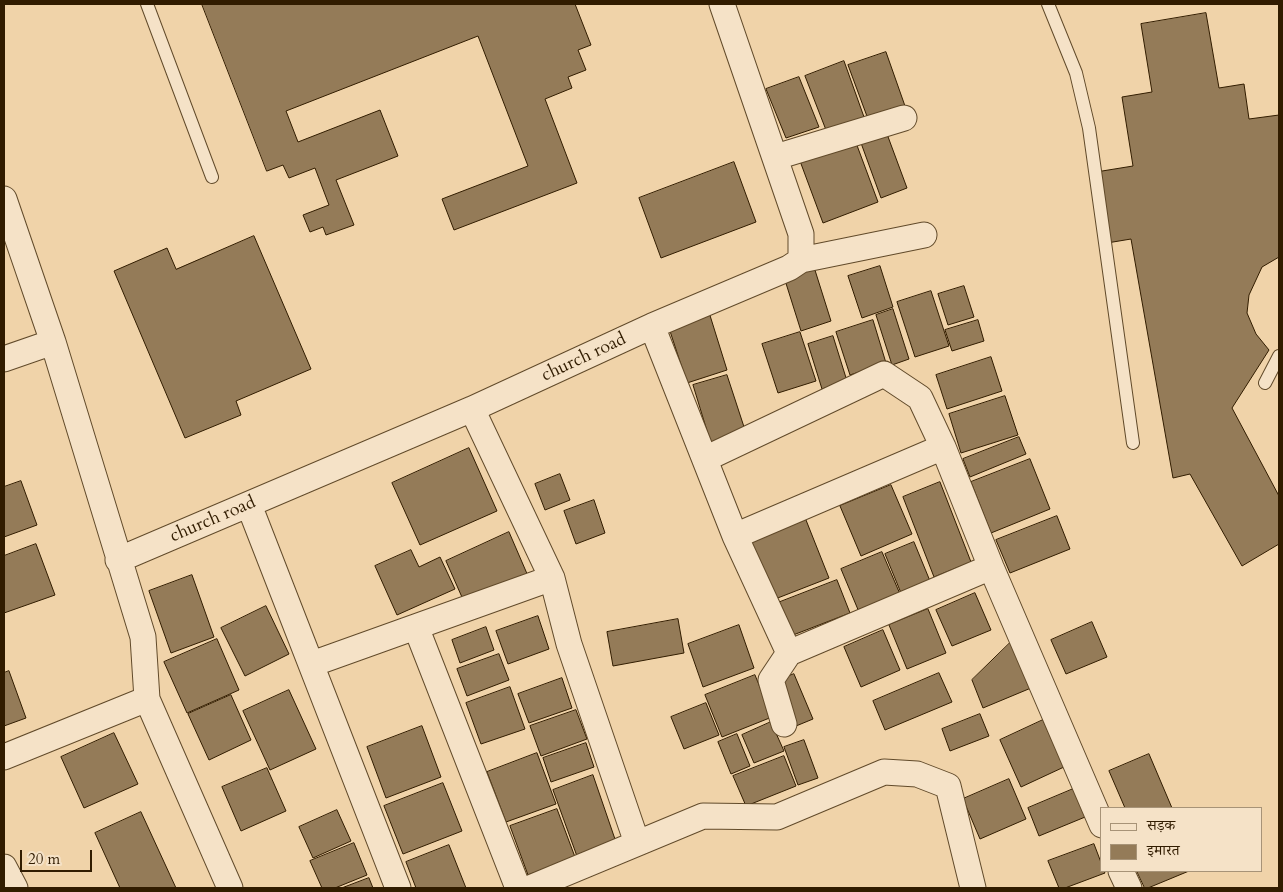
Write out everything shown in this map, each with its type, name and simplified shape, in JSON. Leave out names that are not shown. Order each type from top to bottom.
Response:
[{"type":"street","points":[[722,4],[801,234],[802,260]]},
{"type":"street","points":[[776,157],[904,118]]},
{"type":"street","points":[[4,199],[53,342],[143,637],[147,699],[230,888]]},
{"type":"street","name":"church road","points":[[118,560],[472,409],[652,326],[789,268],[802,260],[924,236]]},
{"type":"street","points":[[652,326],[735,536],[789,653]]},
{"type":"street","points":[[4,359],[53,342]]},
{"type":"street","points":[[705,458],[884,374],[920,398],[943,447],[991,567],[1100,820]]},
{"type":"street","points":[[472,409],[552,578],[568,644],[637,844]]},
{"type":"street","points":[[735,536],[943,447]]},
{"type":"street","points":[[249,505],[398,888]]},
{"type":"street","points":[[784,724],[771,680],[789,653],[991,567]]},
{"type":"street","points":[[312,664],[552,578]]},
{"type":"street","points":[[416,627],[518,888]]},
{"type":"street","points":[[4,757],[147,699]]},
{"type":"street","points":[[530,888],[703,816],[777,817],[884,772],[917,774],[948,786],[973,888]]},
{"type":"street","points":[[4,867],[15,888]]},
{"type":"street","points":[[1122,872],[1129,888]]},
{"type":"lane","points":[[147,4],[212,177]]},
{"type":"lane","points":[[1048,4],[1076,73],[1089,128],[1133,443]]},
{"type":"lane","points":[[1266,383],[1279,356]]},
{"type":"building","points":[[202,4],[575,4],[591,45],[578,50],[586,70],[568,77],[572,88],[545,99],[577,183],[454,230],[442,199],[528,166],[478,36],[286,111],[298,142],[380,110],[398,156],[336,180],[354,225],[326,235],[323,227],[310,232],[303,215],[329,205],[315,168],[289,178],[283,165],[267,171]]},
{"type":"building","points":[[1206,13],[1219,88],[1244,84],[1249,119],[1279,115],[1279,257],[1262,267],[1249,295],[1247,313],[1256,334],[1269,350],[1232,408],[1279,496],[1279,544],[1242,566],[1190,474],[1173,478],[1131,239],[1107,243],[1096,172],[1133,166],[1122,97],[1152,92],[1141,24]]},
{"type":"building","points":[[886,52],[905,106],[868,119],[848,65]]},
{"type":"building","points":[[844,61],[864,117],[826,130],[805,76]]},
{"type":"building","points":[[799,77],[819,127],[786,138],[766,89]]},
{"type":"building","points":[[887,134],[907,188],[881,198],[861,143]]},
{"type":"building","points":[[855,140],[878,202],[823,223],[800,161]]},
{"type":"building","points":[[734,162],[756,222],[661,258],[639,198]]},
{"type":"building","points":[[254,236],[311,369],[236,401],[241,415],[185,438],[114,271],[167,248],[176,269]]},
{"type":"building","points":[[880,266],[893,307],[862,318],[848,276]]},
{"type":"building","points":[[814,267],[831,321],[801,331],[784,277]]},
{"type":"building","points":[[964,286],[974,317],[948,325],[938,294]]},
{"type":"building","points":[[931,291],[949,346],[915,357],[897,302]]},
{"type":"building","points":[[708,309],[727,370],[687,383],[667,322]]},
{"type":"building","points":[[893,309],[909,359],[892,365],[876,315]]},
{"type":"building","points":[[873,320],[886,363],[850,375],[836,332]]},
{"type":"building","points":[[978,320],[984,341],[952,351],[945,330]]},
{"type":"building","points":[[800,332],[816,381],[778,393],[762,344]]},
{"type":"building","points":[[833,336],[847,381],[822,389],[808,344]]},
{"type":"building","points":[[991,357],[1002,391],[947,409],[936,375]]},
{"type":"building","points":[[727,375],[746,433],[711,444],[693,385]]},
{"type":"building","points":[[1005,396],[1018,435],[961,453],[949,414]]},
{"type":"building","points":[[1019,437],[1026,454],[970,477],[963,459]]},
{"type":"building","points":[[469,448],[497,511],[420,545],[392,483]]},
{"type":"building","points":[[1030,459],[1050,509],[991,533],[971,482]]},
{"type":"building","points":[[560,474],[570,500],[545,510],[535,484]]},
{"type":"building","points":[[21,481],[37,525],[4,537],[4,487]]},
{"type":"building","points":[[940,482],[971,562],[934,577],[903,497]]},
{"type":"building","points":[[891,485],[912,534],[861,556],[840,506]]},
{"type":"building","points":[[594,500],[605,533],[576,544],[564,511]]},
{"type":"building","points":[[1057,516],[1070,549],[1010,573],[996,540]]},
{"type":"building","points":[[806,520],[829,578],[770,601],[747,543]]},
{"type":"building","points":[[509,532],[528,576],[465,604],[446,561]]},
{"type":"building","points":[[914,542],[930,581],[901,593],[885,554]]},
{"type":"building","points":[[36,544],[55,595],[4,613],[4,556]]},
{"type":"building","points":[[411,550],[419,567],[440,557],[455,589],[397,615],[375,566]]},
{"type":"building","points":[[882,552],[900,594],[859,612],[841,569]]},
{"type":"building","points":[[192,575],[214,637],[171,653],[149,591]]},
{"type":"building","points":[[837,580],[850,613],[788,637],[775,604]]},
{"type":"building","points":[[975,593],[991,630],[952,646],[936,610]]},
{"type":"building","points":[[266,606],[289,654],[245,676],[221,628]]},
{"type":"building","points":[[928,609],[946,653],[907,669],[889,625]]},
{"type":"building","points":[[538,616],[549,649],[508,664],[496,631]]},
{"type":"building","points":[[678,619],[684,653],[613,666],[607,632]]},
{"type":"building","points":[[1092,622],[1107,657],[1066,674],[1051,640]]},
{"type":"building","points":[[739,625],[754,668],[703,687],[688,644]]},
{"type":"building","points":[[486,627],[494,650],[460,663],[452,640]]},
{"type":"building","points":[[883,630],[900,670],[861,687],[844,647]]},
{"type":"building","points":[[217,639],[239,690],[187,713],[164,662]]},
{"type":"building","points":[[1012,641],[1031,688],[983,708],[972,680]]},
{"type":"building","points":[[499,654],[509,680],[467,696],[457,669]]},
{"type":"building","points":[[9,671],[26,718],[4,726],[4,673]]},
{"type":"building","points":[[939,673],[952,702],[885,730],[873,701]]},
{"type":"building","points":[[794,674],[813,719],[796,726],[778,681]]},
{"type":"building","points":[[755,675],[772,717],[722,737],[705,695]]},
{"type":"building","points":[[562,678],[572,708],[529,723],[518,694]]},
{"type":"building","points":[[510,687],[525,729],[481,744],[466,703]]},
{"type":"building","points":[[289,690],[316,749],[270,770],[243,711]]},
{"type":"building","points":[[231,695],[251,740],[209,760],[188,714]]},
{"type":"building","points":[[706,703],[719,735],[684,749],[671,717]]},
{"type":"building","points":[[576,710],[587,739],[541,756],[530,726]]},
{"type":"building","points":[[980,714],[989,736],[950,751],[942,729]]},
{"type":"building","points":[[1043,720],[1064,767],[1021,787],[1000,740]]},
{"type":"building","points":[[771,722],[784,751],[754,763],[742,735]]},
{"type":"building","points":[[422,726],[441,777],[386,798],[367,747]]},
{"type":"building","points":[[114,733],[138,784],[84,808],[61,757]]},
{"type":"building","points":[[737,734],[750,766],[731,774],[718,742]]},
{"type":"building","points":[[804,740],[818,778],[798,785],[784,747]]},
{"type":"building","points":[[586,743],[594,767],[551,782],[543,758]]},
{"type":"building","points":[[537,753],[556,804],[506,822],[487,772]]},
{"type":"building","points":[[1149,754],[1172,807],[1125,807],[1109,771]]},
{"type":"building","points":[[784,756],[796,786],[746,806],[733,776]]},
{"type":"building","points":[[267,768],[286,811],[241,831],[222,787]]},
{"type":"building","points":[[593,775],[617,845],[578,859],[553,790]]},
{"type":"building","points":[[1009,779],[1026,819],[980,839],[963,799]]},
{"type":"building","points":[[443,783],[462,831],[403,854],[384,806]]},
{"type":"building","points":[[1078,787],[1090,815],[1039,836],[1028,808]]},
{"type":"building","points":[[557,809],[575,857],[528,875],[510,826]]},
{"type":"building","points":[[337,810],[351,841],[313,858],[299,827]]},
{"type":"building","points":[[141,812],[176,888],[120,888],[95,833]]},
{"type":"building","points":[[354,843],[367,875],[335,888],[322,888],[310,861]]},
{"type":"building","points":[[1094,844],[1100,860],[1100,872],[1105,873],[1065,888],[1059,888],[1048,861]]},
{"type":"building","points":[[449,845],[466,888],[416,888],[406,862]]},
{"type":"building","points":[[1137,872],[1187,872],[1148,888],[1145,888]]},
{"type":"building","points":[[369,878],[373,888],[342,888]]}]
